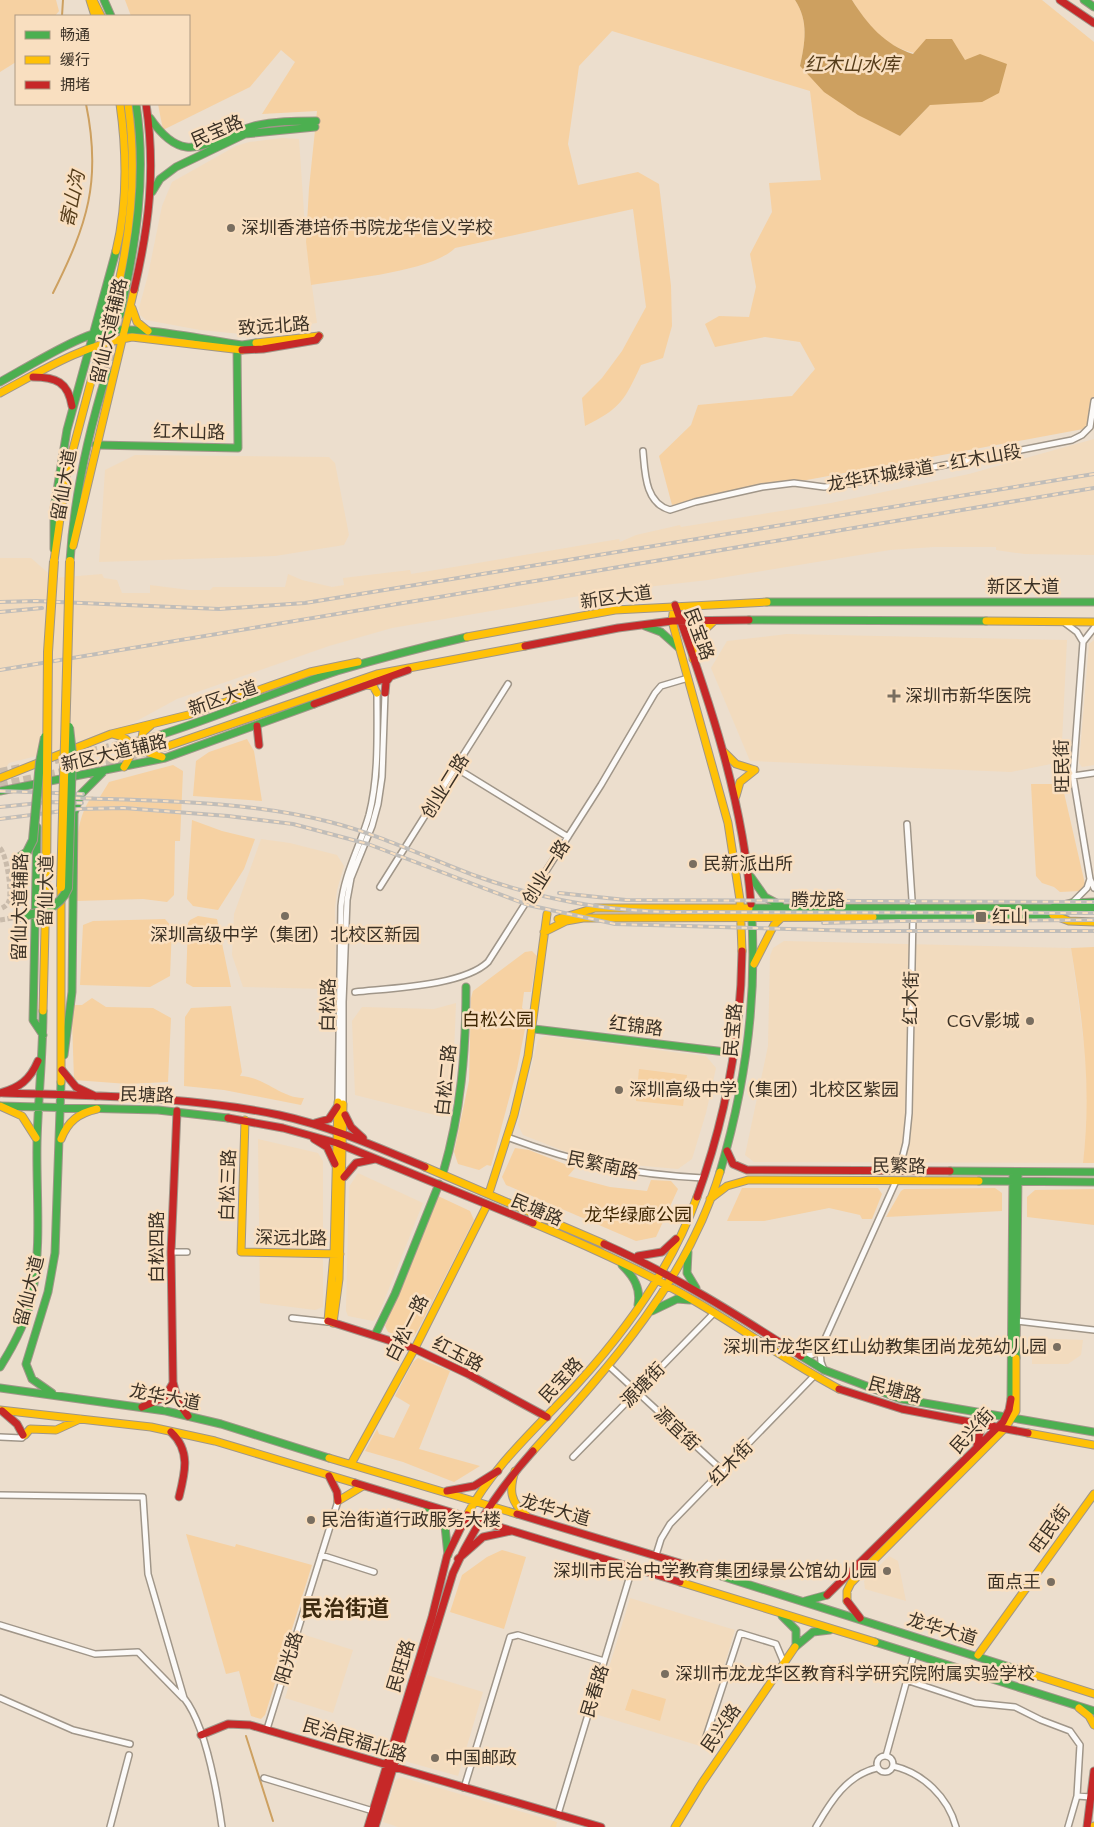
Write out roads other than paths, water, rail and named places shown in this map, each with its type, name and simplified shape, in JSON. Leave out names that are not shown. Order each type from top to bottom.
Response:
[{"type":"main road","points":[[92,0],[95,15]]},
{"type":"main road","points":[[92,0],[100,15]]},
{"type":"main road","points":[[104,0],[112,14]]},
{"type":"main road","points":[[1060,0],[1094,25]]},
{"type":"main road","points":[[1084,0],[1094,6]]},
{"type":"main road","name":"留仙大道辅路","points":[[54,558],[52,530],[55,491],[73,410],[96,333],[122,231],[125,160],[120,105]]},
{"type":"main road","points":[[112,311],[128,243],[134,199],[134,156],[128,105]]},
{"type":"main road","points":[[120,315],[134,257],[142,200],[143,149],[136,105]]},
{"type":"main road","name":"留仙大道辅路","points":[[70,561],[96,445],[132,302],[150,200],[152,155],[146,105]]},
{"type":"main road","name":"民宝路","points":[[148,114],[160,133],[175,144],[192,148],[209,145],[259,125],[316,124],[262,130],[235,138],[176,167],[155,186],[150,200]]},
{"type":"main road","points":[[132,302],[133,315],[137,322],[151,332]]},
{"type":"main road","name":"致远北路","points":[[124,334],[132,337],[237,347],[277,347],[316,340],[319,336],[315,335],[237,347],[151,332],[124,334]]},
{"type":"main road","points":[[0,382],[96,333],[124,334]]},
{"type":"main road","points":[[0,393],[30,377],[124,334]]},
{"type":"main road","name":"红木山路","points":[[96,445],[238,448],[237,347]]},
{"type":"main road","name":"留仙大道","points":[[0,1367],[19,1336],[32,1296],[36,1265],[37,1141],[40,1057],[43,1034],[49,634],[54,558],[66,476],[94,370]]},
{"type":"main road","name":"留仙大道","points":[[58,1396],[44,1389],[28,1374],[26,1364],[53,1271],[62,1066],[60,1022],[61,887],[70,561],[77,484],[92,418],[107,372]]},
{"type":"main road","points":[[30,377],[51,377],[60,380],[66,386],[71,396],[73,410]]},
{"type":"main road","name":"新区大道","points":[[160,735],[214,718],[335,672],[378,658],[510,628],[615,610],[736,602],[1094,602]]},
{"type":"main road","name":"民宝路","points":[[467,1516],[498,1471],[596,1364],[663,1271],[703,1178],[719,1128],[734,1053],[741,989],[741,916],[729,823],[679,648],[675,605]]},
{"type":"main road","name":"民宝路","points":[[480,1520],[515,1471],[609,1366],[667,1286],[689,1245],[709,1200],[727,1150],[746,1061],[753,966],[752,907],[748,870],[736,802],[720,743],[693,659],[677,621]]},
{"type":"main road","name":"新区大道","points":[[165,746],[324,690],[377,674],[638,625],[677,621],[1094,622]]},
{"type":"main road","points":[[693,659],[693,643],[696,635],[714,621]]},
{"type":"main road","points":[[638,625],[661,632],[679,648]]},
{"type":"main road","name":"新区大道辅路","points":[[0,778],[111,734],[237,699],[310,672],[378,658]]},
{"type":"main road","name":"新区大道辅路","points":[[0,791],[124,768],[165,758],[430,663]]},
{"type":"main road","points":[[367,685],[373,686],[381,693],[386,682],[392,676]]},
{"type":"main road","points":[[18,917],[54,908],[62,901],[68,888],[72,754],[66,697]]},
{"type":"main road","points":[[17,859],[27,852],[33,840],[40,762],[48,718]]},
{"type":"main road","points":[[156,723],[143,732],[142,744],[149,753],[165,758]]},
{"type":"main road","points":[[257,726],[260,745]]},
{"type":"main road","points":[[111,734],[125,737],[132,747],[132,755],[124,768]]},
{"type":"main road","points":[[720,743],[726,755],[736,764],[755,770],[740,782],[736,791],[736,802]]},
{"type":"main road","points":[[95,1096],[84,1093],[73,1086],[62,1066],[72,992],[74,813],[81,794],[104,772]]},
{"type":"main road","name":"留仙大道辅路","points":[[21,788],[34,791],[38,800],[33,1020],[43,1034]]},
{"type":"main road","points":[[748,870],[755,885],[765,897],[790,907]]},
{"type":"main road","name":"腾龙路","points":[[544,929],[566,921],[583,918],[784,916],[1051,908],[1072,903],[1094,902]]},
{"type":"main road","name":"腾龙路","points":[[544,929],[560,918],[595,908],[790,907],[1052,915],[1072,910],[1094,909]]},
{"type":"main road","points":[[489,1193],[507,1137],[534,1029],[547,914]]},
{"type":"main road","points":[[1052,915],[1069,920],[1094,922]]},
{"type":"main road","points":[[753,966],[769,933],[784,916]]},
{"type":"main road","name":"白松二路","points":[[443,1173],[455,1133],[462,1092],[466,987]]},
{"type":"main road","name":"红锦路","points":[[534,1029],[734,1053]]},
{"type":"main road","points":[[0,1093],[22,1086],[31,1077],[40,1057]]},
{"type":"main road","name":"民塘路","points":[[0,1093],[153,1098],[205,1102],[312,1123],[341,1132],[443,1173],[630,1255],[700,1292],[824,1370],[882,1394],[901,1399],[1094,1432]]},
{"type":"main road","points":[[312,1123],[320,1123],[328,1119],[340,1103]]},
{"type":"main road","points":[[340,1103],[351,1127],[376,1146]]},
{"type":"main road","name":"白松路","points":[[330,1322],[339,1279],[337,1254],[337,1169],[341,1132],[340,1103]]},
{"type":"main road","points":[[0,1106],[22,1116],[37,1141]]},
{"type":"main road","name":"民塘路","points":[[0,1106],[177,1111],[245,1120],[340,1144],[381,1159],[616,1259],[695,1301],[814,1376],[839,1389],[883,1405],[1094,1445]]},
{"type":"main road","points":[[58,1151],[63,1131],[70,1119],[80,1113],[97,1108]]},
{"type":"main road","name":"白松四路","points":[[177,1111],[171,1252],[173,1382],[178,1402],[188,1416]]},
{"type":"main road","name":"白松三路","points":[[241,1252],[245,1120]]},
{"type":"main road","points":[[304,1134],[327,1148],[333,1156],[337,1169]]},
{"type":"main road","name":"白松路","points":[[337,1254],[342,1185],[340,1144]]},
{"type":"main road","name":"民繁路","points":[[727,1150],[733,1164],[744,1170],[1094,1172]]},
{"type":"main road","points":[[342,1185],[349,1168],[356,1162],[364,1159],[381,1159]]},
{"type":"main road","name":"民兴街","points":[[864,1621],[853,1612],[847,1601],[846,1591],[851,1583],[1002,1427],[1017,1407],[1015,1173]]},
{"type":"main road","name":"民繁路","points":[[709,1200],[727,1186],[748,1180],[1094,1182]]},
{"type":"main road","name":"民兴街","points":[[1010,1417],[1015,1183]]},
{"type":"main road","points":[[376,1333],[395,1294],[439,1184]]},
{"type":"main road","name":"白松一路","points":[[351,1464],[415,1348],[487,1205]]},
{"type":"main road","points":[[630,1255],[645,1256],[662,1252],[672,1244],[683,1228]]},
{"type":"main road","points":[[689,1245],[687,1273],[690,1281],[700,1292]]},
{"type":"main road","name":"深远北路","points":[[241,1252],[337,1254]]},
{"type":"main road","points":[[616,1259],[632,1275],[637,1284],[639,1300],[636,1311]]},
{"type":"main road","points":[[645,1316],[668,1302],[677,1300],[695,1301]]},
{"type":"main road","name":"红玉路","points":[[330,1322],[376,1333],[415,1348],[547,1417]]},
{"type":"main road","points":[[19,1336],[17,1344],[19,1349],[25,1349],[31,1343]]},
{"type":"main road","points":[[142,1407],[165,1397],[173,1382]]},
{"type":"main road","name":"龙华大道","points":[[0,1388],[142,1407],[221,1424],[441,1492],[656,1555],[978,1655],[1094,1694]]},
{"type":"main road","points":[[0,1410],[13,1419],[23,1436],[30,1429],[56,1430],[83,1418]]},
{"type":"main road","name":"龙华大道","points":[[0,1410],[83,1418],[169,1431],[215,1441],[835,1629],[1071,1702],[1094,1711]]},
{"type":"main road","points":[[965,1421],[980,1432],[980,1440],[974,1451]]},
{"type":"main road","name":"民兴街","points":[[799,1600],[808,1601],[827,1595],[974,1451],[1002,1427]]},
{"type":"main road","points":[[169,1431],[179,1438],[186,1453],[179,1496]]},
{"type":"main road","points":[[441,1492],[470,1488],[498,1471]]},
{"type":"main road","points":[[515,1471],[509,1491],[511,1501],[530,1518]]},
{"type":"main road","points":[[329,1476],[336,1491],[338,1501],[363,1486]]},
{"type":"main road","name":"旺民街","points":[[978,1655],[1094,1494]]},
{"type":"main road","points":[[425,1504],[446,1526],[448,1555]]},
{"type":"main road","name":"民旺路","points":[[375,1827],[390,1765],[440,1592],[448,1555],[455,1535],[467,1516]]},
{"type":"main road","name":"民旺路","points":[[368,1827],[458,1559],[480,1520]]},
{"type":"main road","points":[[458,1559],[483,1536],[514,1531]]},
{"type":"main road","points":[[777,1612],[793,1624],[798,1637],[795,1647]]},
{"type":"main road","name":"民兴路","points":[[675,1827],[712,1768],[795,1647],[813,1632],[835,1629]]},
{"type":"main road","points":[[1077,1687],[1094,1688]]},
{"type":"main road","points":[[1071,1702],[1089,1716],[1094,1725]]},
{"type":"main road","name":"民治民福北路","points":[[201,1735],[228,1724],[250,1725],[601,1827]]},
{"type":"main road","points":[[1088,1827],[1094,1771]]},
{"type":"street","name":"龙华环城绿道 - 红木山段","points":[[643,451],[649,492],[658,504],[670,510],[687,504],[762,487],[794,483],[824,487],[837,486],[926,467],[975,461],[1057,444],[1078,438],[1087,431],[1091,423],[1094,401]]},
{"type":"street","points":[[1062,621],[1077,632],[1083,642],[1094,628]]},
{"type":"street","name":"旺民街","points":[[1083,642],[1073,776],[1090,878],[1094,888]]},
{"type":"street","name":"创业一路","points":[[355,992],[442,981],[464,976],[484,966],[568,837],[658,689],[665,684],[688,678]]},
{"type":"street","name":"创业二路","points":[[380,887],[508,684]]},
{"type":"street","name":"白松路","points":[[340,1103],[338,995],[342,888],[368,816],[375,781],[381,693]]},
{"type":"street","points":[[456,768],[568,837]]},
{"type":"street","points":[[1073,776],[1094,773]]},
{"type":"street","name":"红木街","points":[[899,1171],[906,1143],[909,1113],[912,911],[907,824]]},
{"type":"street","points":[[1072,903],[1088,888],[1090,878]]},
{"type":"street","name":"民繁南路","points":[[507,1137],[569,1159],[615,1170],[703,1178]]},
{"type":"street","points":[[824,1370],[820,1350],[896,1180]]},
{"type":"street","points":[[171,1252],[187,1252]]},
{"type":"street","name":"源塘街","points":[[573,1457],[714,1313]]},
{"type":"street","name":"红玉路","points":[[292,1318],[330,1322]]},
{"type":"street","points":[[1017,1322],[1094,1330]]},
{"type":"street","points":[[801,1356],[812,1355],[820,1350]]},
{"type":"street","name":"源宜街","points":[[609,1366],[723,1471]]},
{"type":"street","name":"红木街","points":[[656,1555],[665,1530],[814,1376]]},
{"type":"street","points":[[0,1437],[23,1436]]},
{"type":"street","points":[[0,1495],[143,1497],[145,1559],[165,1639],[184,1698]]},
{"type":"street","name":"阳光路","points":[[267,1729],[338,1501]]},
{"type":"street","points":[[321,1555],[374,1572]]},
{"type":"street","name":"民春路","points":[[558,1814],[632,1569]]},
{"type":"street","points":[[0,1625],[95,1654],[138,1652],[184,1698],[193,1711],[201,1735],[222,1827]]},
{"type":"street","points":[[705,1740],[740,1633],[776,1644],[784,1663]]},
{"type":"street","points":[[464,1788],[510,1637],[518,1635],[604,1661]]},
{"type":"street","points":[[877,1768],[878,1760],[886,1756],[914,1654]]},
{"type":"street","points":[[906,1680],[975,1703],[1015,1707],[1041,1720],[1070,1731],[1080,1745],[1077,1796],[1068,1827]]},
{"type":"street","points":[[0,1698],[73,1730],[130,1744]]},
{"type":"street","points":[[110,1827],[129,1756]]},
{"type":"street","points":[[877,1768],[881,1772],[888,1772],[893,1766],[892,1760],[886,1756]]},
{"type":"street","points":[[893,1766],[918,1775],[932,1787],[947,1805],[956,1827]]},
{"type":"street","points":[[816,1827],[825,1811],[846,1784],[857,1775],[877,1768]]},
{"type":"street","points":[[264,1778],[373,1811]]},
{"type":"street","points":[[1077,1796],[1091,1797]]},
{"type":"water","name":"红木山水库","points":[[795,0],[852,0],[878,33],[894,45],[913,54],[926,39],[952,39],[965,60],[980,54],[1007,64],[999,93],[982,102],[930,105],[900,136],[858,115],[824,92],[800,66],[805,32],[802,16]]},
{"type":"waterway","name":"寄山沟","points":[[62,15],[63,0]]},
{"type":"waterway","name":"寄山沟","points":[[53,293],[83,224],[92,180],[91,131],[86,105]]},
{"type":"waterway","points":[[246,1736],[273,1821]]},
{"type":"tunnel","points":[[94,370],[112,311]]},
{"type":"tunnel","points":[[107,372],[120,315]]},
{"type":"tunnel","points":[[43,763],[160,735]]},
{"type":"tunnel","points":[[0,785],[109,762],[165,747]]},
{"type":"tunnel","points":[[0,772],[20,768]]},
{"type":"tunnel","points":[[0,848],[7,865],[10,890],[8,903],[0,909]]},
{"type":"tunnel","points":[[0,920],[18,917]]},
{"type":"railway","points":[[0,602],[36,601],[219,609],[305,603],[1094,474]]},
{"type":"railway","points":[[0,670],[1094,488]]},
{"type":"railway","points":[[0,612],[42,608]]},
{"type":"railway","points":[[0,791],[83,794]]},
{"type":"railway","points":[[75,798],[204,803],[299,815],[367,833],[476,876],[524,891],[572,902],[622,909],[672,912],[1094,913]]},
{"type":"railway","points":[[0,807],[49,802],[82,803]]},
{"type":"railway","points":[[0,819],[78,809],[124,808],[228,816],[293,824],[368,844],[528,905],[615,924],[859,931],[1094,931]]},
{"type":"railway","points":[[559,893],[626,900],[1094,902]]},
{"type":"railway","points":[[823,923],[1094,920]]},
{"type":"place","name":"深圳香港培侨书院龙华信义学校","points":[[231,228]]},
{"type":"place","name":"深圳市新华医院","points":[[894,696]]},
{"type":"place","name":"民新派出所","points":[[693,864]]},
{"type":"place","name":"深圳高级中学（集团）北校区新园","points":[[285,916]]},
{"type":"place","name":"红山","points":[[981,917]]},
{"type":"place","name":"CGV影城","points":[[1030,1021]]},
{"type":"place","name":"深圳高级中学（集团）北校区紫园","points":[[619,1090]]},
{"type":"place","name":"深圳市龙华区红山幼教集团尚龙苑幼儿园","points":[[1057,1347]]},
{"type":"place","name":"民治街道行政服务大楼","points":[[311,1520]]},
{"type":"place","name":"深圳市民治中学教育集团绿景公馆幼儿园","points":[[887,1571]]},
{"type":"place","name":"面点王","points":[[1051,1582]]},
{"type":"place","name":"深圳市龙龙华区教育科学研究院附属实验学校","points":[[665,1674]]},
{"type":"place","name":"中国邮政","points":[[435,1758]]},
{"type":"district","name":"民治街道","points":[[345,1608]]},
{"type":"park label","name":"白松公园","points":[[498,1020]]},
{"type":"park label","name":"龙华绿廊公园","points":[[638,1215]]}]
